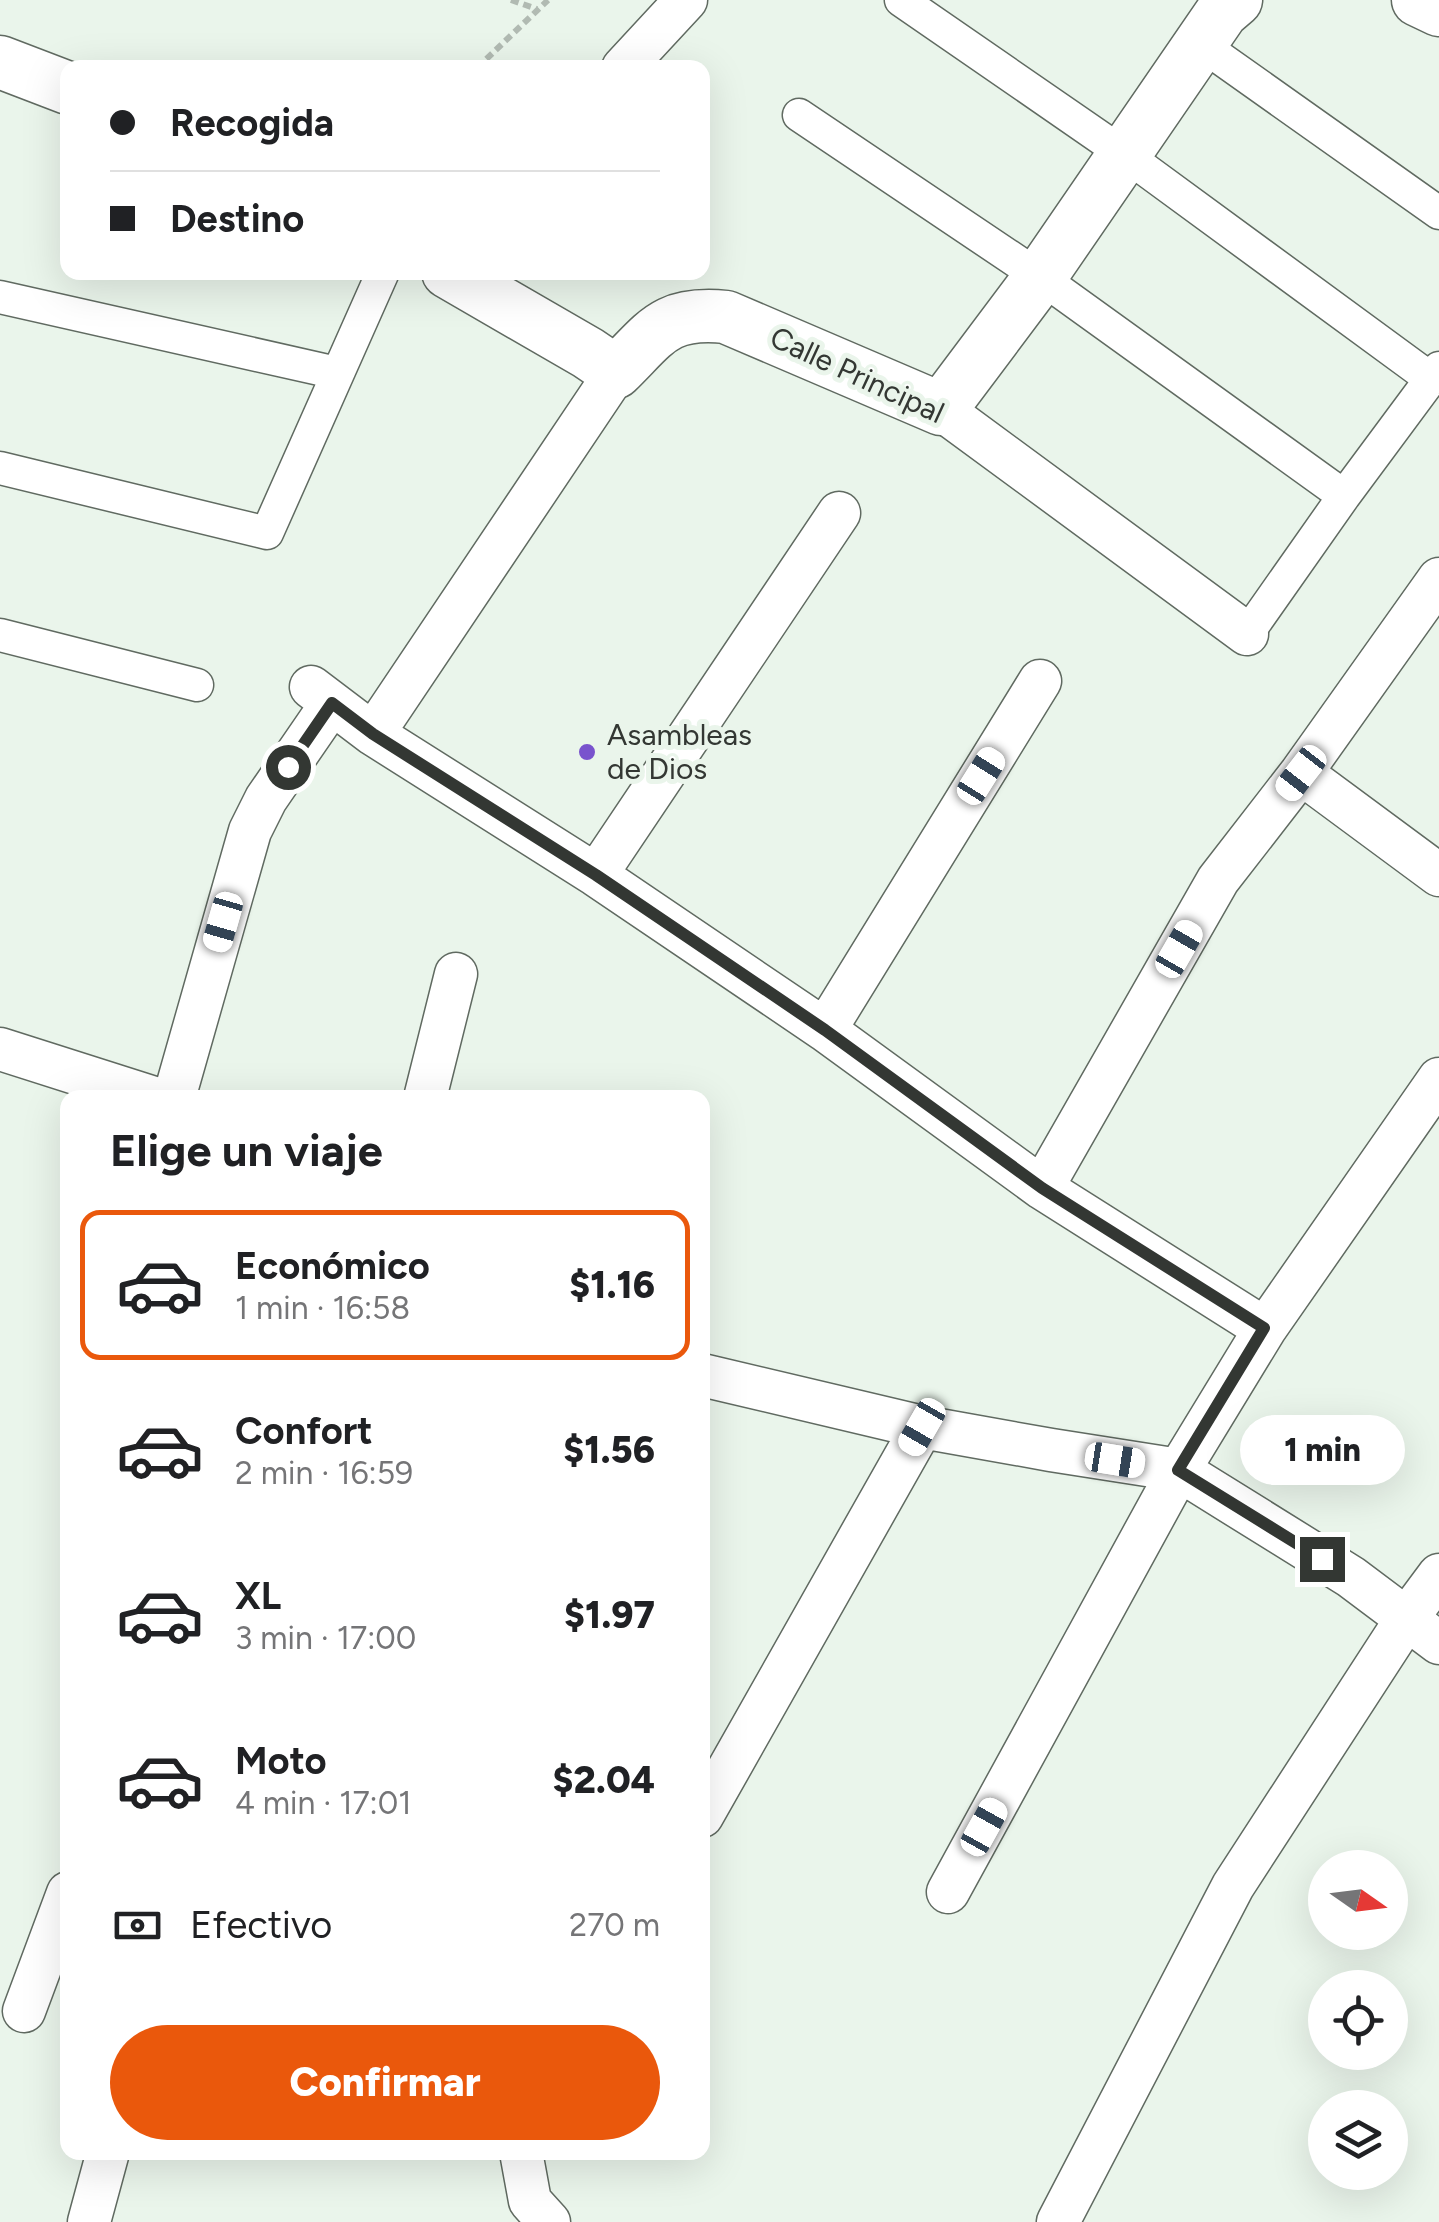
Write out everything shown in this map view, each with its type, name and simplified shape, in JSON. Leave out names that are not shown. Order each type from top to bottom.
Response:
[{"type":"street","points":[[630,60],[686,0]]},
{"type":"street","points":[[900,0],[1435,374],[1247,634]]},
{"type":"street","points":[[1418,0],[1439,10]]},
{"type":"street","points":[[941,409],[1040,277],[1220,14],[1439,212]]},
{"type":"street","points":[[0,62],[60,85]]},
{"type":"street","points":[[799,115],[1040,277],[1344,496]]},
{"type":"street","points":[[0,468],[267,533],[379,280]]},
{"type":"street","points":[[373,734],[616,372],[482,281]]},
{"type":"street","points":[[0,298],[337,374]]},
{"type":"street","name":"Calle Principal","points":[[616,372],[666,323],[688,317],[726,317],[941,409],[1247,634]]},
{"type":"street","points":[[596,875],[838,512]]},
{"type":"street","points":[[1042,1188],[1218,880],[1301,773],[1439,579]]},
{"type":"street","points":[[0,636],[198,685]]},
{"type":"street","points":[[825,1030],[1040,681]]},
{"type":"street","points":[[176,1090],[250,831],[321,695],[373,734],[596,875],[825,1030],[1042,1188],[1264,1328]]},
{"type":"street","points":[[1301,773],[1439,875]]},
{"type":"street","points":[[427,1090],[456,974]]},
{"type":"street","points":[[0,1049],[129,1090]]},
{"type":"street","points":[[948,1892],[1178,1470],[1264,1328],[1439,1079]]},
{"type":"street","points":[[710,1377],[922,1427],[1178,1470],[1350,1576],[1423,1631]]},
{"type":"street","points":[[710,1802],[922,1427]]},
{"type":"street","points":[[1058,2222],[1233,1886],[1423,1631],[1439,1575]]},
{"type":"street","points":[[24,2011],[60,1914]]},
{"type":"street","points":[[88,2222],[106,2160]]},
{"type":"street","points":[[522,2160],[530,2201],[549,2222]]},
{"type":"path","points":[[511,0],[538,10]]},
{"type":"path","points":[[485,60],[548,0]]},
{"type":"place","name":"Asambleas de Dios","points":[[587,752]]},
{"type":"route","points":[[288,767],[332,703],[373,734],[596,875],[825,1030],[1042,1188],[1264,1328],[1178,1470],[1322,1559]]}]
